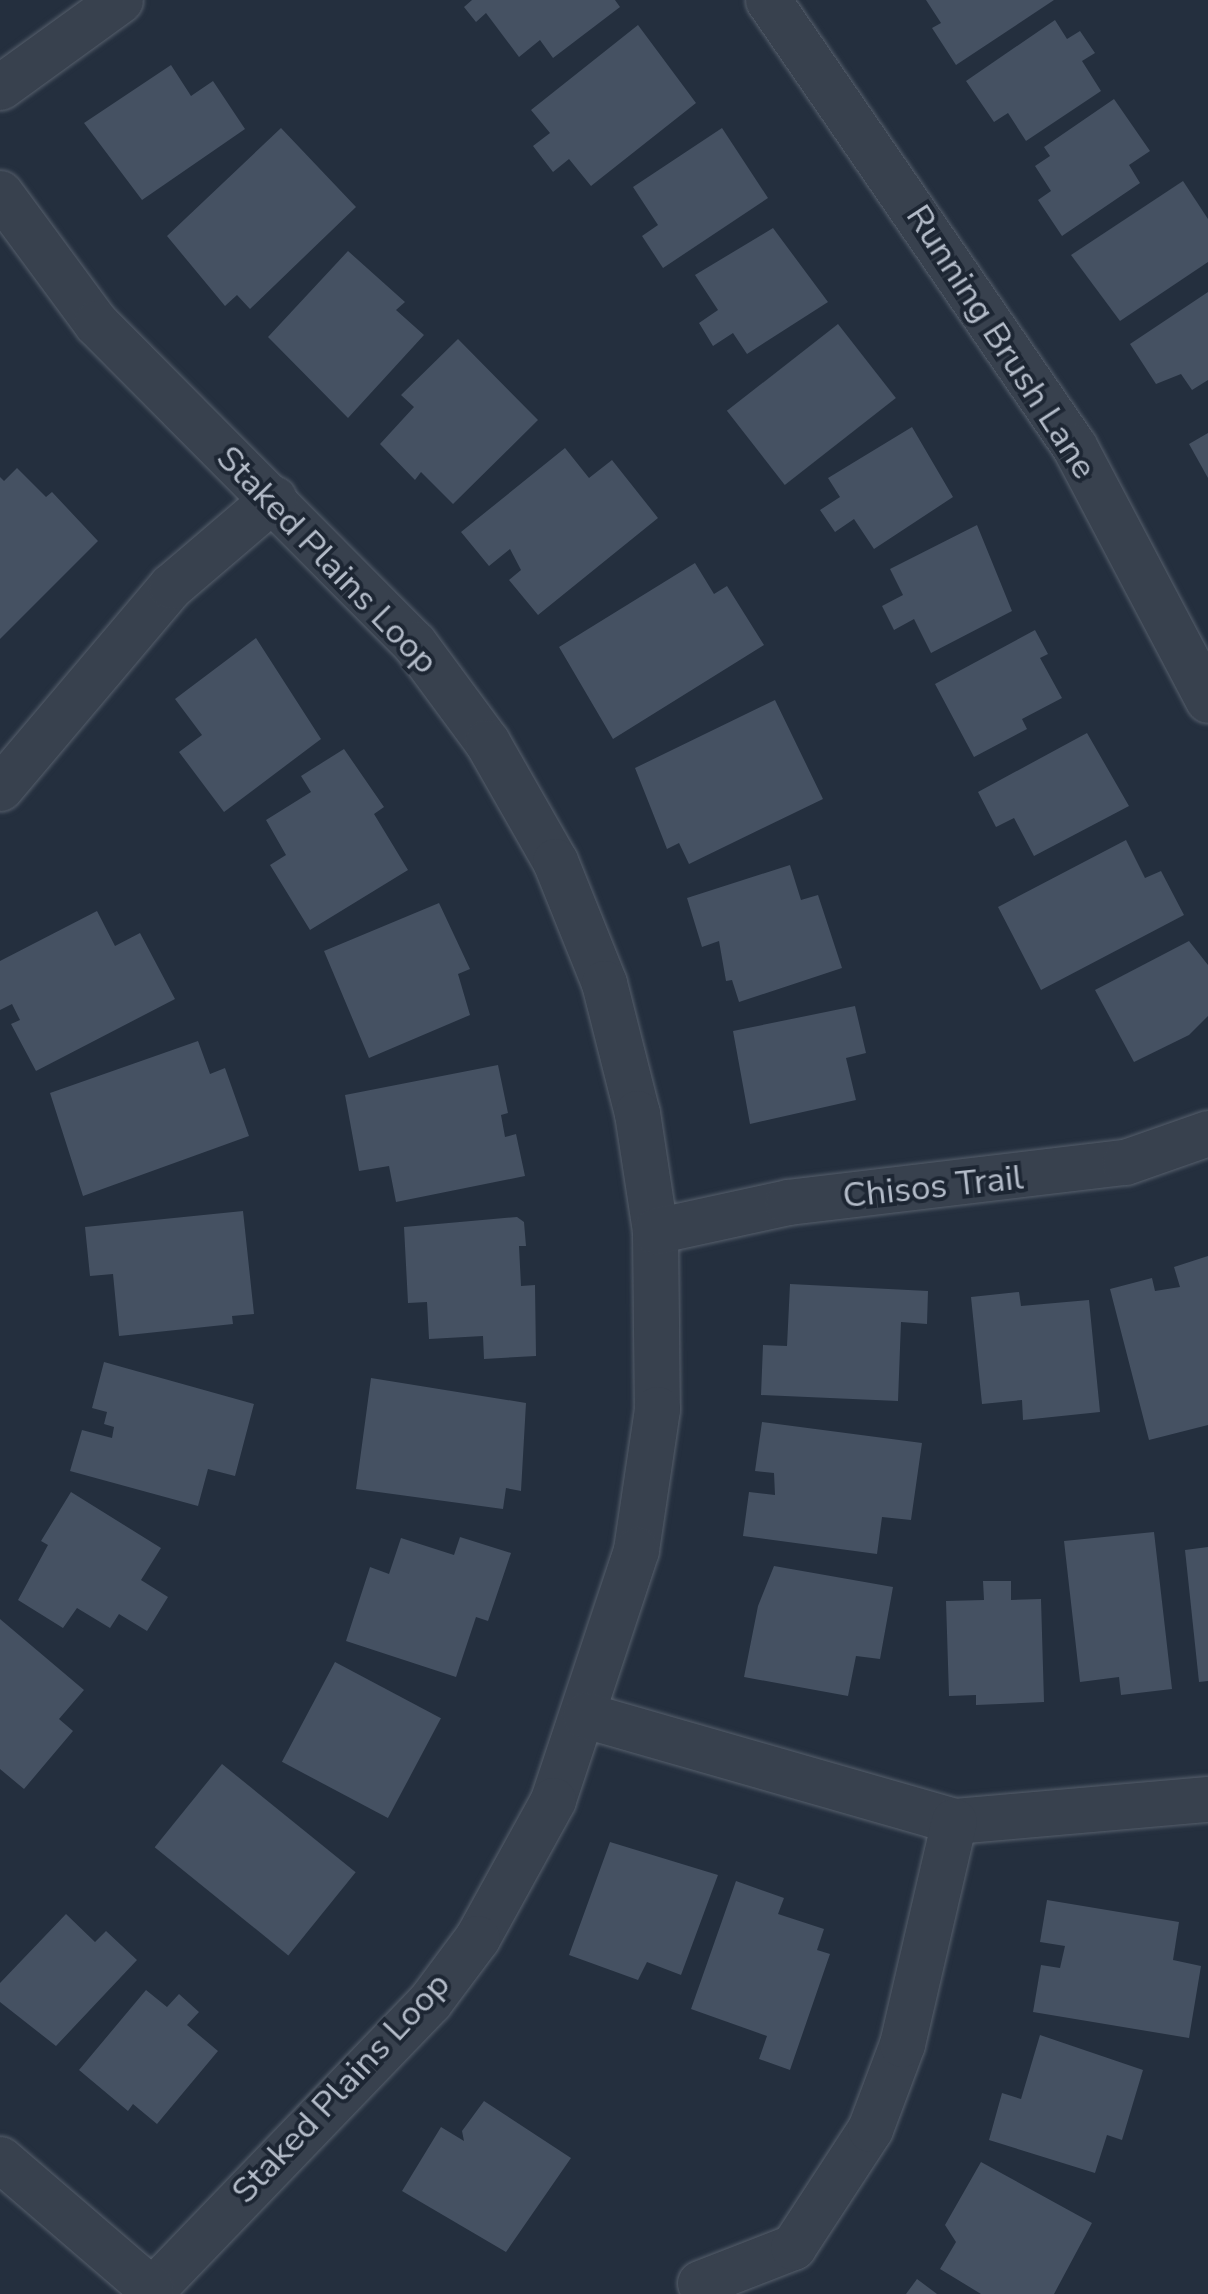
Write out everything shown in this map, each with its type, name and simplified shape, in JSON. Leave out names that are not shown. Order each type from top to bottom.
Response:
[{"type":"street","points":[[0,86],[120,0]]},
{"type":"street","name":"Running Brush Lane","points":[[768,0],[1074,446],[1208,700]]},
{"type":"street","name":"Staked Plains Loop","points":[[0,193],[96,323],[274,498],[414,644],[487,742],[555,861],[604,983],[638,1114],[655,1231],[660,1333],[648,1480],[615,1628],[586,1715],[518,1870],[442,1985],[150,2291]]},
{"type":"street","points":[[0,788],[171,586],[274,498]]},
{"type":"street","name":"Chisos Trail","points":[[655,1231],[788,1202],[1125,1162],[1208,1133]]},
{"type":"street","points":[[586,1715],[954,1822],[1208,1799]]},
{"type":"street","points":[[700,2283],[793,2247],[870,2129],[924,1962],[954,1822]]},
{"type":"street","points":[[0,2159],[150,2291]]},
{"type":"building","points":[[472,0],[615,0],[620,7],[553,58],[540,40],[519,57],[486,13],[476,22],[464,7]]},
{"type":"building","points":[[926,0],[1054,0],[956,65],[932,28],[941,23]]},
{"type":"building","points":[[1055,20],[1067,39],[1080,31],[1095,53],[1082,61],[1101,91],[1026,141],[1008,113],[994,122],[966,81]]},
{"type":"building","points":[[638,25],[696,103],[591,186],[569,159],[553,172],[533,146],[550,133],[531,110]]},
{"type":"building","points":[[171,65],[191,96],[213,81],[245,129],[142,200],[84,123]]},
{"type":"building","points":[[1114,99],[1150,151],[1129,165],[1140,183],[1062,236],[1038,200],[1051,191],[1035,166],[1050,156],[1044,147]]},
{"type":"building","points":[[281,128],[356,207],[250,309],[237,295],[225,306],[167,236]]},
{"type":"building","points":[[722,128],[768,198],[663,268],[642,236],[658,225],[633,187]]},
{"type":"building","points":[[1183,181],[1208,219],[1208,262],[1120,321],[1071,255]]},
{"type":"building","points":[[773,228],[828,302],[747,354],[733,333],[713,346],[699,323],[718,310],[695,275]]},
{"type":"building","points":[[348,251],[405,302],[396,310],[424,335],[348,418],[268,337]]},
{"type":"building","points":[[1208,292],[1208,380],[1192,390],[1181,374],[1156,384],[1130,344]]},
{"type":"building","points":[[838,324],[896,398],[785,485],[727,411]]},
{"type":"building","points":[[458,339],[538,420],[453,504],[421,472],[415,480],[380,444],[414,407],[401,395]]},
{"type":"building","points":[[912,427],[953,497],[874,549],[854,519],[835,532],[820,510],[840,497],[828,478]]},
{"type":"building","points":[[1208,433],[1208,478],[1189,444]]},
{"type":"building","points":[[565,448],[589,478],[612,460],[658,518],[538,615],[509,580],[521,570],[510,549],[489,566],[461,532]]},
{"type":"building","points":[[17,468],[46,497],[52,492],[98,541],[0,639],[0,477],[4,481]]},
{"type":"building","points":[[977,525],[1012,611],[931,653],[914,619],[894,630],[882,606],[903,595],[890,569]]},
{"type":"building","points":[[695,563],[714,594],[727,586],[764,645],[613,739],[559,647]]},
{"type":"building","points":[[1035,630],[1048,654],[1040,658],[1062,698],[1022,719],[1027,729],[974,757],[935,684]]},
{"type":"building","points":[[256,638],[321,739],[224,812],[179,752],[202,735],[175,699]]},
{"type":"building","points":[[775,700],[823,799],[689,864],[679,843],[667,849],[635,768]]},
{"type":"building","points":[[1087,733],[1129,806],[1034,856],[1014,818],[996,827],[978,792]]},
{"type":"building","points":[[344,749],[384,807],[374,814],[408,870],[310,930],[270,865],[286,855],[266,820],[311,792],[301,776]]},
{"type":"building","points":[[1126,840],[1145,878],[1161,871],[1184,915],[1041,990],[998,907]]},
{"type":"building","points":[[790,865],[801,900],[818,895],[842,968],[739,1002],[732,980],[726,981],[719,941],[702,947],[687,898]]},
{"type":"building","points":[[439,903],[470,969],[458,974],[470,1015],[369,1058],[324,951]]},
{"type":"building","points":[[97,911],[115,946],[140,933],[175,999],[36,1071],[11,1024],[20,1020],[12,1004],[0,1010],[0,961]]},
{"type":"building","points":[[1189,941],[1208,965],[1208,1016],[1189,1035],[1134,1062],[1095,990]]},
{"type":"building","points":[[855,1006],[866,1053],[846,1058],[856,1100],[750,1124],[733,1031]]},
{"type":"building","points":[[198,1041],[210,1074],[225,1068],[249,1136],[83,1196],[50,1093]]},
{"type":"building","points":[[498,1065],[508,1113],[501,1115],[505,1137],[516,1134],[525,1176],[396,1202],[389,1166],[359,1171],[345,1095]]},
{"type":"building","points":[[243,1211],[254,1314],[232,1316],[233,1324],[119,1336],[113,1274],[90,1276],[85,1227]]},
{"type":"building","points":[[517,1217],[524,1222],[526,1246],[519,1246],[521,1286],[535,1285],[536,1356],[484,1359],[483,1336],[429,1339],[427,1302],[408,1303],[404,1227]]},
{"type":"building","points":[[1208,1256],[1208,1425],[1149,1440],[1110,1289],[1152,1278],[1155,1291],[1180,1287],[1174,1267]]},
{"type":"building","points":[[790,1284],[928,1291],[927,1324],[901,1322],[898,1401],[761,1395],[763,1345],[787,1346]]},
{"type":"building","points":[[1019,1292],[1021,1306],[1089,1300],[1100,1412],[1023,1420],[1022,1400],[982,1404],[971,1297]]},
{"type":"building","points":[[104,1362],[254,1404],[235,1476],[208,1469],[198,1506],[70,1471],[82,1430],[112,1438],[114,1427],[104,1424],[107,1412],[92,1408]]},
{"type":"building","points":[[371,1378],[526,1403],[521,1491],[506,1488],[503,1509],[356,1489]]},
{"type":"building","points":[[762,1422],[922,1443],[911,1520],[882,1517],[877,1554],[743,1536],[749,1492],[775,1495],[774,1473],[755,1471]]},
{"type":"building","points":[[71,1492],[161,1548],[141,1580],[168,1597],[147,1631],[119,1614],[110,1628],[77,1608],[63,1628],[18,1600],[48,1545],[41,1541]]},
{"type":"building","points":[[1154,1532],[1172,1689],[1121,1695],[1119,1677],[1080,1682],[1064,1541]]},
{"type":"building","points":[[460,1537],[511,1553],[488,1621],[476,1617],[456,1677],[346,1641],[370,1567],[389,1574],[401,1538],[454,1555]]},
{"type":"building","points":[[1208,1547],[1208,1681],[1199,1682],[1185,1550]]},
{"type":"building","points":[[774,1566],[893,1587],[880,1659],[856,1656],[848,1696],[744,1677],[758,1606]]},
{"type":"building","points":[[983,1581],[1011,1581],[1011,1600],[1041,1599],[1044,1702],[976,1705],[976,1695],[949,1696],[946,1601],[984,1600]]},
{"type":"building","points":[[0,1619],[84,1690],[59,1719],[73,1731],[24,1789],[0,1769]]},
{"type":"building","points":[[335,1662],[441,1718],[388,1818],[282,1762]]},
{"type":"building","points":[[222,1764],[356,1872],[288,1955],[155,1847]]},
{"type":"building","points":[[610,1842],[718,1875],[681,1975],[647,1962],[638,1980],[569,1955]]},
{"type":"building","points":[[736,1881],[784,1898],[778,1914],[824,1929],[817,1950],[830,1954],[790,2070],[759,2059],[767,2036],[691,2009]]},
{"type":"building","points":[[1047,1900],[1179,1922],[1173,1960],[1201,1966],[1189,2038],[1033,2012],[1041,1965],[1060,1968],[1065,1946],[1040,1942]]},
{"type":"building","points":[[66,1914],[95,1942],[106,1931],[137,1960],[56,2046],[0,2002],[0,1983]]},
{"type":"building","points":[[146,1990],[167,2007],[179,1994],[199,2012],[187,2025],[218,2051],[157,2124],[133,2104],[128,2111],[79,2070]]},
{"type":"building","points":[[1040,2035],[1143,2070],[1122,2140],[1107,2135],[1095,2173],[989,2140],[1002,2093],[1021,2099]]},
{"type":"building","points":[[484,2101],[571,2158],[506,2252],[402,2191],[441,2127],[464,2141],[462,2131]]},
{"type":"building","points":[[981,2162],[1092,2223],[1054,2294],[981,2294],[940,2269],[956,2242],[945,2225]]},
{"type":"building","points":[[917,2279],[937,2294],[906,2294]]}]
